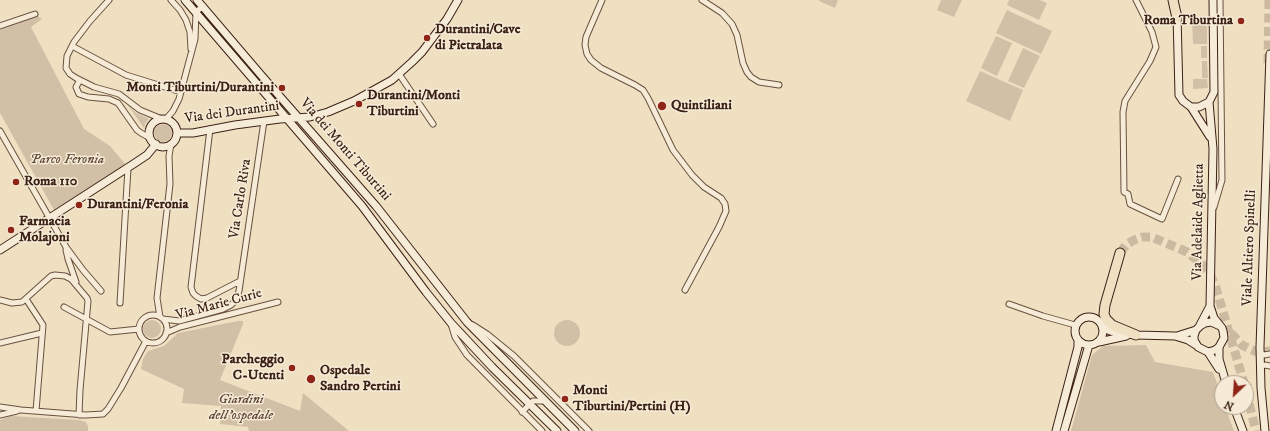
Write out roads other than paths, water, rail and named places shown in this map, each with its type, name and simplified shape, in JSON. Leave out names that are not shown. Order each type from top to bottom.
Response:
[{"type":"highway","points":[[1174,0],[1177,18]]},
{"type":"highway","points":[[1120,253],[1105,305],[1104,314],[1106,319],[1112,325],[1136,335]]},
{"type":"street","points":[[109,0],[90,21],[72,46],[67,56],[66,66],[70,74],[80,80],[94,87],[119,94],[140,110],[164,119]]},
{"type":"street","points":[[171,0],[180,10],[188,26],[190,54]]},
{"type":"street","name":"Via dei Monti Tiburtini","points":[[185,0],[362,206],[422,287],[451,323],[556,431]]},
{"type":"street","name":"Via dei Monti Tiburtini","points":[[197,0],[386,218],[467,322],[575,431]]},
{"type":"street","name":"Via dei Durantini","points":[[178,133],[193,133],[264,121],[316,116],[354,101],[384,85],[412,62],[430,42],[448,18],[458,0]]},
{"type":"street","points":[[602,0],[586,37],[585,45],[587,54],[591,60],[601,68],[635,85],[645,92],[673,150],[704,187],[723,201],[726,211],[685,290]]},
{"type":"street","points":[[702,0],[722,13],[732,24],[737,35],[747,72],[751,77],[759,82],[778,85]]},
{"type":"street","points":[[1136,0],[1152,32],[1156,47],[1150,61],[1125,101],[1123,117],[1124,192],[1128,194],[1130,204],[1162,219],[1178,179]]},
{"type":"street","name":"Via Adelaide Aglietta","points":[[1177,0],[1179,92],[1183,101],[1191,107],[1211,138]]},
{"type":"street","name":"Via Adelaide Aglietta","points":[[1214,0],[1214,92],[1209,102],[1213,149],[1210,306],[1214,318],[1220,326]]},
{"type":"street","points":[[1212,211],[1222,180],[1220,0]]},
{"type":"street","points":[[150,138],[149,132],[151,126],[155,122],[164,119],[176,107],[196,34],[196,12],[203,6]]},
{"type":"street","points":[[0,26],[35,14]]},
{"type":"street","points":[[72,46],[123,74],[181,92]]},
{"type":"street","name":"Viale Altiero Spinelli","points":[[1265,431],[1260,353],[1269,132],[1270,54]]},
{"type":"street","points":[[1214,73],[1220,66]]},
{"type":"street","points":[[399,74],[433,124]]},
{"type":"street","points":[[80,80],[76,87],[79,94],[118,102],[137,130],[150,138],[156,144],[165,146],[171,144],[169,156],[170,184],[157,298],[161,318],[166,325],[166,333],[159,341],[146,341],[141,336],[139,329],[141,322],[146,317],[153,315],[161,318]]},
{"type":"street","points":[[1191,107],[1199,107],[1209,102]]},
{"type":"street","name":"Via dei Durantini","points":[[164,119],[175,125],[178,133],[171,144]]},
{"type":"street","name":"Via Carlo Riva","points":[[161,318],[179,321],[223,309],[231,305],[236,300],[239,291],[263,137],[264,121]]},
{"type":"street","points":[[210,129],[191,287],[193,294],[201,299],[207,298],[240,281]]},
{"type":"street","points":[[0,132],[66,247],[101,292]]},
{"type":"street","points":[[0,250],[128,168],[144,157],[156,144]]},
{"type":"street","points":[[120,303],[128,168]]},
{"type":"street","points":[[66,247],[68,259],[76,284]]},
{"type":"street","points":[[0,300],[15,303],[22,302],[53,275],[65,276],[71,279],[88,300],[79,415]]},
{"type":"street","points":[[26,299],[43,325],[36,411]]},
{"type":"street","name":"Via Marie Curie","points":[[166,333],[180,327],[278,302]]},
{"type":"street","points":[[1009,304],[1075,325]]},
{"type":"street","name":"Via Adelaide Aglietta","points":[[1198,328],[1210,306]]},
{"type":"street","points":[[64,307],[110,332],[139,329]]},
{"type":"street","points":[[1056,431],[1078,347],[1078,341],[1075,335],[1075,325],[1079,320],[1088,316],[1099,320],[1102,326],[1102,336],[1099,342]]},
{"type":"street","name":"Via dei Monti Tiburtini","points":[[467,322],[487,334],[514,356],[589,431]]},
{"type":"street","points":[[1175,336],[1198,328],[1205,322],[1211,322],[1220,326],[1223,331],[1224,338],[1219,347],[1219,359],[1222,374]]},
{"type":"street","name":"Via dei Monti Tiburtini","points":[[451,323],[455,337],[466,355],[542,431]]},
{"type":"street","points":[[1102,326],[1113,332],[1136,335],[1175,336],[1196,344]]},
{"type":"street","points":[[1198,328],[1194,336],[1196,344],[1200,349],[1208,352],[1222,374]]},
{"type":"street","points":[[0,343],[42,333]]},
{"type":"street","points":[[1078,341],[1084,344],[1093,345],[1099,342],[1136,335]]},
{"type":"street","points":[[22,410],[0,415],[0,408],[79,415],[98,415],[105,412],[121,388],[146,341]]},
{"type":"street","points":[[1064,431],[1088,345]]},
{"type":"street","points":[[1208,352],[1219,347]]},
{"type":"street","points":[[1260,353],[1264,356],[1270,354]]},
{"type":"street","points":[[1260,367],[1265,365],[1270,366]]},
{"type":"street","points":[[522,412],[535,400],[545,401]]},
{"type":"street","points":[[1237,415],[1243,431]]},
{"type":"tunnel","points":[[1268,63],[1269,0]]},
{"type":"tunnel","points":[[1120,253],[1126,245],[1134,240],[1143,237],[1152,237],[1187,252],[1204,266],[1211,276],[1216,288],[1242,375]]},
{"type":"tunnel","points":[[1231,333],[1242,345],[1250,349],[1257,352],[1270,351]]},
{"type":"tunnel","points":[[1252,415],[1256,431]]},
{"type":"place","name":"Roma Tiburtina","points":[[1241,21]]},
{"type":"place","name":"Durantini/Cave di Pietralata","points":[[427,38]]},
{"type":"place","name":"Monti Tiburtini/Durantini","points":[[282,88]]},
{"type":"place","name":"Durantini/Monti Tiburtini","points":[[359,104]]},
{"type":"place","name":"Quintiliani","points":[[662,106]]},
{"type":"place","name":"Roma 110","points":[[16,182]]},
{"type":"place","name":"Durantini/Feronia","points":[[79,205]]},
{"type":"place","name":"Farmacia Molajoni","points":[[11,230]]},
{"type":"place","name":"Parcheggio C-Utenti","points":[[292,368]]},
{"type":"place","name":"Ospedale Sandro Pertini","points":[[311,379]]},
{"type":"place","name":"Monti Tiburtini/Pertini (H)","points":[[565,399]]},
{"type":"park label","name":"Parco Feronia","points":[[67,160]]},
{"type":"park label","name":"Giardini dell'ospedale","points":[[241,408]]}]
